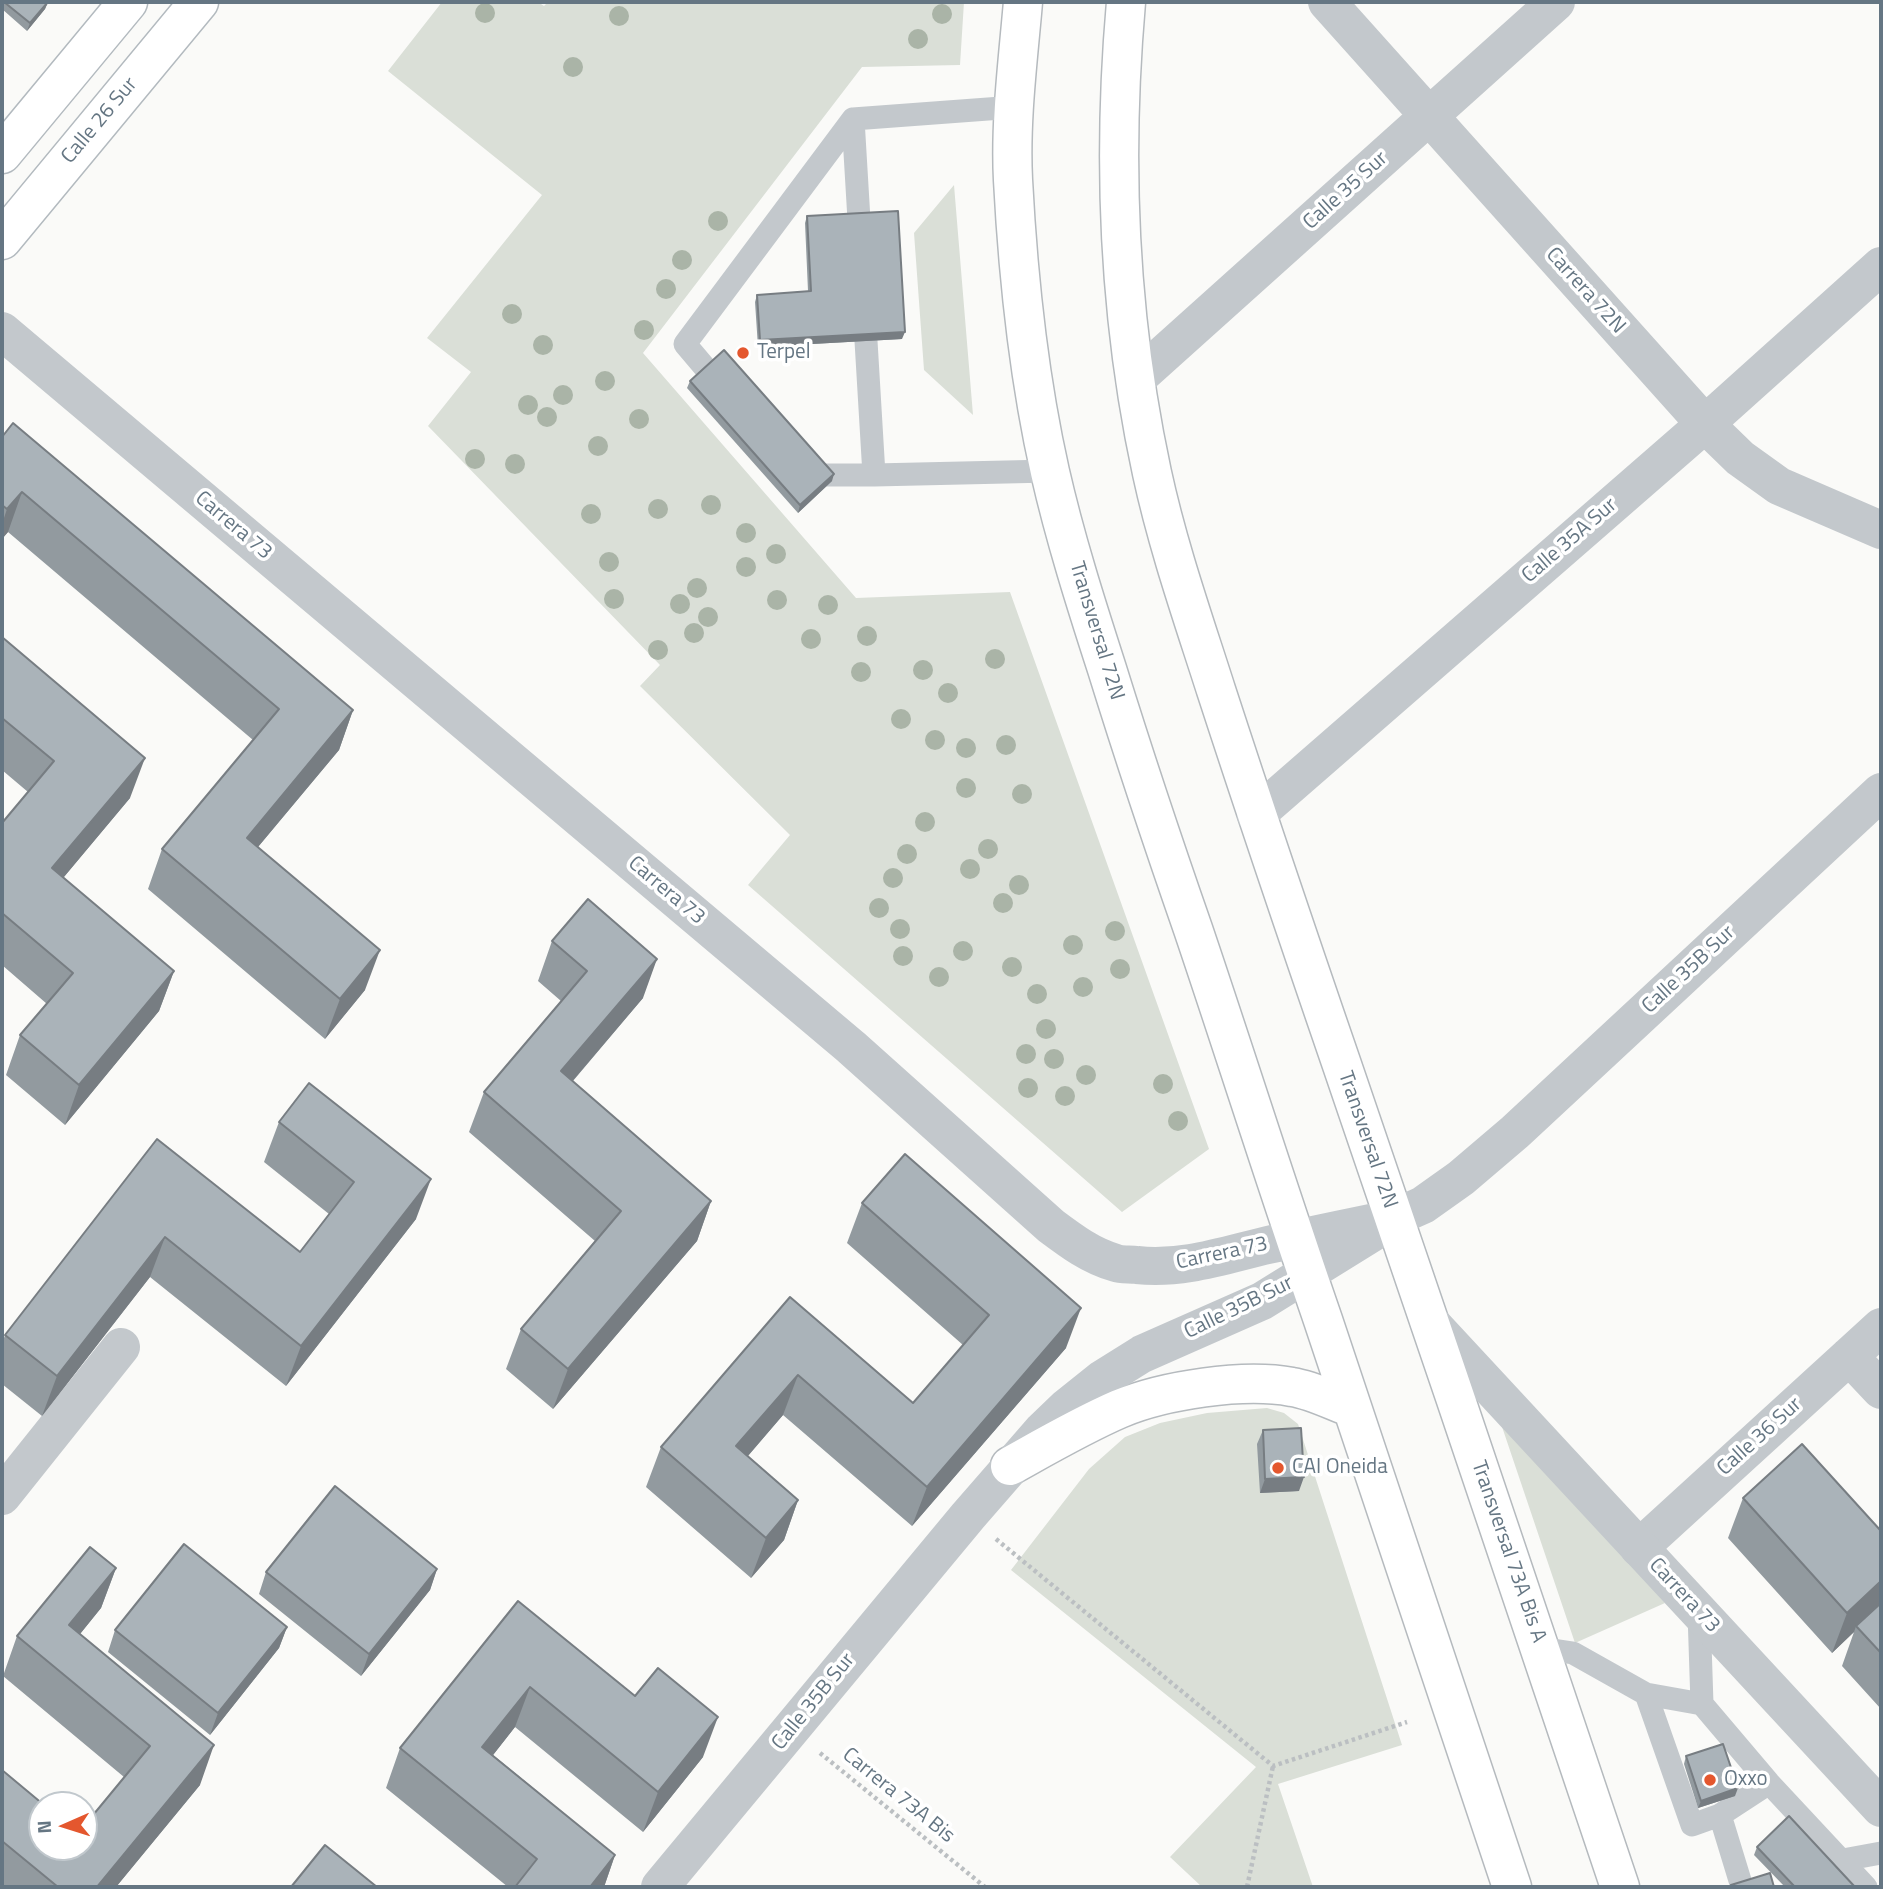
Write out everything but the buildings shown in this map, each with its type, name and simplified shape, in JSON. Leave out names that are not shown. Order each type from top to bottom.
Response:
[{"type":"main road","points":[[2,154],[128,2]]},
{"type":"main road","name":"Calle 26 Sur","points":[[2,240],[199,2]]},
{"type":"main road","name":"Transversal 72N","points":[[1023,2],[1013,176],[1021,287],[1050,471],[1084,599],[1301,1256]]},
{"type":"main road","name":"Transversal 72N","points":[[1126,2],[1121,67],[1118,183],[1124,298],[1135,380],[1152,472],[1165,526],[1256,815],[1394,1218]]},
{"type":"main road","name":"Transversal 73A Bis A","points":[[1394,1218],[1620,1887]]},
{"type":"main road","points":[[1301,1256],[1511,1887]]},
{"type":"main road","points":[[1010,1466],[1121,1408],[1205,1387],[1244,1383],[1293,1387],[1352,1408]]},
{"type":"street","name":"Carrera 72N","points":[[1326,2],[1705,424],[1740,458],[1779,486],[1881,530]]},
{"type":"street","name":"Calle 35 Sur","points":[[1135,380],[1556,2]]},
{"type":"street","name":"Calle 35A Sur","points":[[1256,815],[1705,424],[1881,266]]},
{"type":"street","name":"Carrera 73","points":[[2,331],[840,1038],[1051,1226],[1081,1248],[1117,1263],[1151,1267],[1212,1259],[1301,1256],[1394,1218]]},
{"type":"street","name":"Calle 35B Sur","points":[[1394,1218],[1423,1205],[1515,1132],[1881,792]]},
{"type":"street","name":"Calle 35B Sur","points":[[660,1887],[1010,1466],[1067,1406],[1142,1354],[1262,1301],[1301,1256]]},
{"type":"street","name":"Carrera 73","points":[[1429,1321],[1881,1808]]},
{"type":"street","name":"Calle 36 Sur","points":[[1639,1548],[1881,1327]]},
{"type":"street","points":[[2,1496],[121,1347]]},
{"type":"street","points":[[1849,1356],[1881,1390]]},
{"type":"lane","points":[[707,370],[685,344],[853,119],[1015,107]]},
{"type":"lane","points":[[853,119],[859,220]]},
{"type":"lane","points":[[866,341],[874,475]]},
{"type":"lane","points":[[826,475],[1050,471]]},
{"type":"lane","points":[[1699,1613],[1702,1704],[1769,1783],[1866,1887]]},
{"type":"lane","points":[[1540,1647],[1573,1653],[1646,1694],[1702,1704]]},
{"type":"lane","points":[[1646,1694],[1692,1825],[1720,1815],[1769,1783]]},
{"type":"lane","points":[[1720,1815],[1742,1887]]},
{"type":"lane","points":[[1843,1860],[1881,1853]]},
{"type":"path","points":[[968,1516],[1273,1766]]},
{"type":"path","points":[[1273,1766],[1408,1722]]},
{"type":"path","name":"Carrera 73A Bis","points":[[791,1729],[985,1887]]},
{"type":"path","points":[[1247,1887],[1273,1766]]},
{"type":"shaded area","points":[[442,2],[538,2],[544,6],[548,2],[964,2],[960,65],[862,67],[643,353],[856,598],[1010,592],[1209,1149],[1122,1212],[748,885],[790,835],[640,686],[660,665],[428,426],[471,372],[427,338],[542,195],[388,71]]},
{"type":"shaded area","points":[[954,185],[973,415],[924,370],[914,233]]},
{"type":"shaded area","points":[[1267,1408],[1284,1413],[1298,1424],[1402,1745],[1278,1784],[1313,1887],[1202,1887],[1170,1857],[1256,1767],[1011,1570],[1089,1469],[1125,1437],[1160,1423],[1207,1413]]},
{"type":"shaded area","points":[[1496,1409],[1665,1603],[1575,1643]]},
{"type":"place","name":"Terpel","points":[[743,353]]},
{"type":"place","name":"CAI Oneida","points":[[1278,1468]]},
{"type":"place","name":"Oxxo","points":[[1710,1780]]}]
